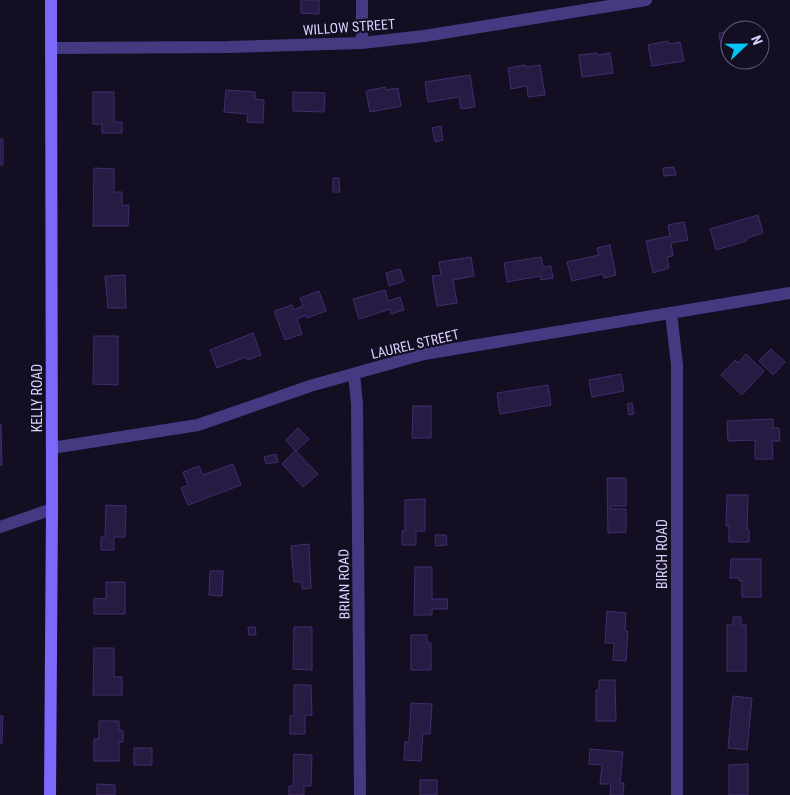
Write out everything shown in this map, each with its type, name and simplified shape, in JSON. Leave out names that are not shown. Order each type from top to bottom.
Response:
[{"type":"street","name":"KELLY ROAD","points":[[50,795],[52,509],[51,0]]},
{"type":"street","points":[[362,0],[362,43]]},
{"type":"street","name":"WILLOW STREET","points":[[51,48],[229,47],[362,43],[424,36],[646,0]]},
{"type":"street","name":"LAUREL STREET","points":[[52,448],[198,425],[310,386],[424,354],[790,293]]},
{"type":"street","name":"BIRCH ROAD","points":[[671,313],[677,366],[678,795]]},
{"type":"street","name":"BRIAN ROAD","points":[[354,374],[357,404],[360,795]]},
{"type":"street","points":[[0,527],[52,509]]},
{"type":"building","points":[[301,0],[319,0],[319,14],[301,13]]},
{"type":"building","points":[[668,41],[669,44],[680,42],[684,61],[652,66],[648,45]]},
{"type":"building","points":[[597,53],[598,55],[610,53],[613,73],[582,77],[579,55]]},
{"type":"building","points":[[525,65],[527,67],[540,65],[545,95],[528,97],[527,86],[511,89],[508,68]]},
{"type":"building","points":[[470,75],[475,107],[461,109],[459,97],[428,102],[425,82]]},
{"type":"building","points":[[385,87],[386,90],[398,88],[401,106],[370,112],[366,91]]},
{"type":"building","points":[[226,90],[255,92],[255,99],[264,100],[263,123],[247,122],[248,114],[224,112]]},
{"type":"building","points":[[93,92],[114,92],[114,122],[122,122],[122,133],[102,133],[102,124],[93,124]]},
{"type":"building","points":[[293,92],[325,93],[324,112],[293,111]]},
{"type":"building","points":[[441,126],[443,140],[435,142],[432,128]]},
{"type":"building","points":[[0,139],[3,139],[3,165],[0,165]]},
{"type":"building","points":[[674,167],[676,175],[664,176],[663,168]]},
{"type":"building","points":[[94,168],[114,169],[114,192],[122,192],[122,206],[129,205],[128,226],[93,226]]},
{"type":"building","points":[[333,178],[339,178],[340,192],[333,192]]},
{"type":"building","points":[[758,215],[763,233],[747,238],[746,241],[716,250],[710,229]]},
{"type":"building","points":[[684,222],[688,240],[671,243],[673,256],[667,257],[669,268],[653,273],[646,241],[670,236],[668,225]]},
{"type":"building","points":[[610,245],[616,275],[604,278],[603,274],[572,281],[567,262],[599,255],[597,248]]},
{"type":"building","points":[[471,257],[474,276],[453,280],[457,303],[437,306],[432,276],[441,275],[439,262]]},
{"type":"building","points":[[541,257],[543,267],[551,266],[553,278],[541,280],[540,276],[507,282],[504,263]]},
{"type":"building","points":[[400,269],[404,281],[389,286],[386,273]]},
{"type":"building","points":[[125,275],[126,308],[108,308],[105,276]]},
{"type":"building","points":[[385,290],[388,301],[400,297],[404,310],[391,314],[390,309],[359,319],[353,299]]},
{"type":"building","points":[[319,291],[326,311],[307,318],[306,315],[297,319],[302,334],[285,340],[274,311],[292,305],[294,310],[303,306],[300,298]]},
{"type":"building","points":[[253,333],[261,355],[247,360],[246,357],[217,368],[210,350]]},
{"type":"building","points":[[94,336],[118,336],[118,385],[93,384]]},
{"type":"building","points":[[771,349],[785,362],[773,375],[759,361]]},
{"type":"building","points":[[746,354],[764,371],[742,395],[721,375],[735,360],[738,363]]},
{"type":"building","points":[[621,374],[624,391],[592,397],[589,380]]},
{"type":"building","points":[[548,385],[551,405],[500,414],[497,393]]},
{"type":"building","points":[[632,403],[634,414],[629,415],[627,404]]},
{"type":"building","points":[[413,406],[431,406],[431,438],[412,438]]},
{"type":"building","points":[[773,419],[773,428],[779,428],[780,441],[772,441],[773,459],[755,459],[755,440],[728,441],[727,421]]},
{"type":"building","points":[[1,424],[2,465],[0,465]]},
{"type":"building","points":[[298,428],[309,439],[296,451],[318,474],[303,487],[282,464],[295,451],[286,440]]},
{"type":"building","points":[[276,454],[278,462],[266,464],[264,457]]},
{"type":"building","points":[[233,464],[241,485],[188,505],[181,488],[188,485],[183,472],[199,466],[203,475]]},
{"type":"building","points":[[607,478],[626,478],[626,506],[610,506],[610,509],[626,509],[626,532],[608,533]]},
{"type":"building","points":[[727,495],[748,495],[747,530],[749,530],[749,542],[729,542],[729,526],[726,526]]},
{"type":"building","points":[[425,499],[425,531],[416,531],[416,545],[402,545],[402,531],[405,531],[405,500]]},
{"type":"building","points":[[106,505],[126,506],[125,537],[114,537],[114,550],[101,550],[101,537],[105,537]]},
{"type":"building","points":[[435,535],[446,535],[447,545],[436,546]]},
{"type":"building","points":[[309,544],[311,588],[302,589],[302,582],[294,582],[291,546]]},
{"type":"building","points":[[731,559],[761,559],[761,597],[742,597],[742,581],[739,581],[740,578],[730,578]]},
{"type":"building","points":[[415,567],[432,567],[432,599],[448,599],[447,609],[432,609],[432,615],[414,615]]},
{"type":"building","points":[[210,571],[223,571],[222,596],[209,595]]},
{"type":"building","points":[[106,582],[125,582],[125,614],[94,614],[94,598],[106,599]]},
{"type":"building","points":[[607,611],[626,613],[625,631],[628,631],[626,661],[613,660],[614,643],[605,643]]},
{"type":"building","points":[[733,617],[741,617],[741,625],[746,625],[746,671],[727,671],[727,625],[733,625]]},
{"type":"building","points":[[248,627],[255,627],[256,635],[249,635]]},
{"type":"building","points":[[294,627],[312,627],[312,670],[293,669]]},
{"type":"building","points":[[411,635],[427,635],[427,643],[431,643],[431,670],[411,670]]},
{"type":"building","points":[[94,648],[114,648],[114,677],[122,677],[122,695],[93,695]]},
{"type":"building","points":[[599,680],[615,680],[616,721],[596,721],[596,690],[599,690]]},
{"type":"building","points":[[294,685],[311,685],[312,715],[305,715],[305,734],[290,734],[290,716],[294,716]]},
{"type":"building","points":[[733,696],[752,698],[747,750],[728,748]]},
{"type":"building","points":[[411,703],[432,704],[430,734],[423,734],[421,761],[404,760],[405,742],[409,742]]},
{"type":"building","points":[[0,716],[3,716],[2,743],[0,743]]},
{"type":"building","points":[[99,721],[119,721],[119,730],[123,731],[123,742],[119,742],[119,761],[94,761],[94,739],[99,739]]},
{"type":"building","points":[[134,748],[152,748],[152,765],[134,765]]},
{"type":"building","points":[[590,749],[623,752],[620,783],[624,783],[623,795],[610,795],[611,784],[600,784],[602,765],[589,764]]},
{"type":"building","points":[[294,754],[312,755],[311,786],[304,786],[304,795],[289,795],[289,786],[293,786]]},
{"type":"building","points":[[748,764],[748,795],[729,795],[729,765]]},
{"type":"building","points":[[420,780],[437,780],[437,795],[420,795]]},
{"type":"building","points":[[97,784],[115,785],[115,795],[97,795]]}]
